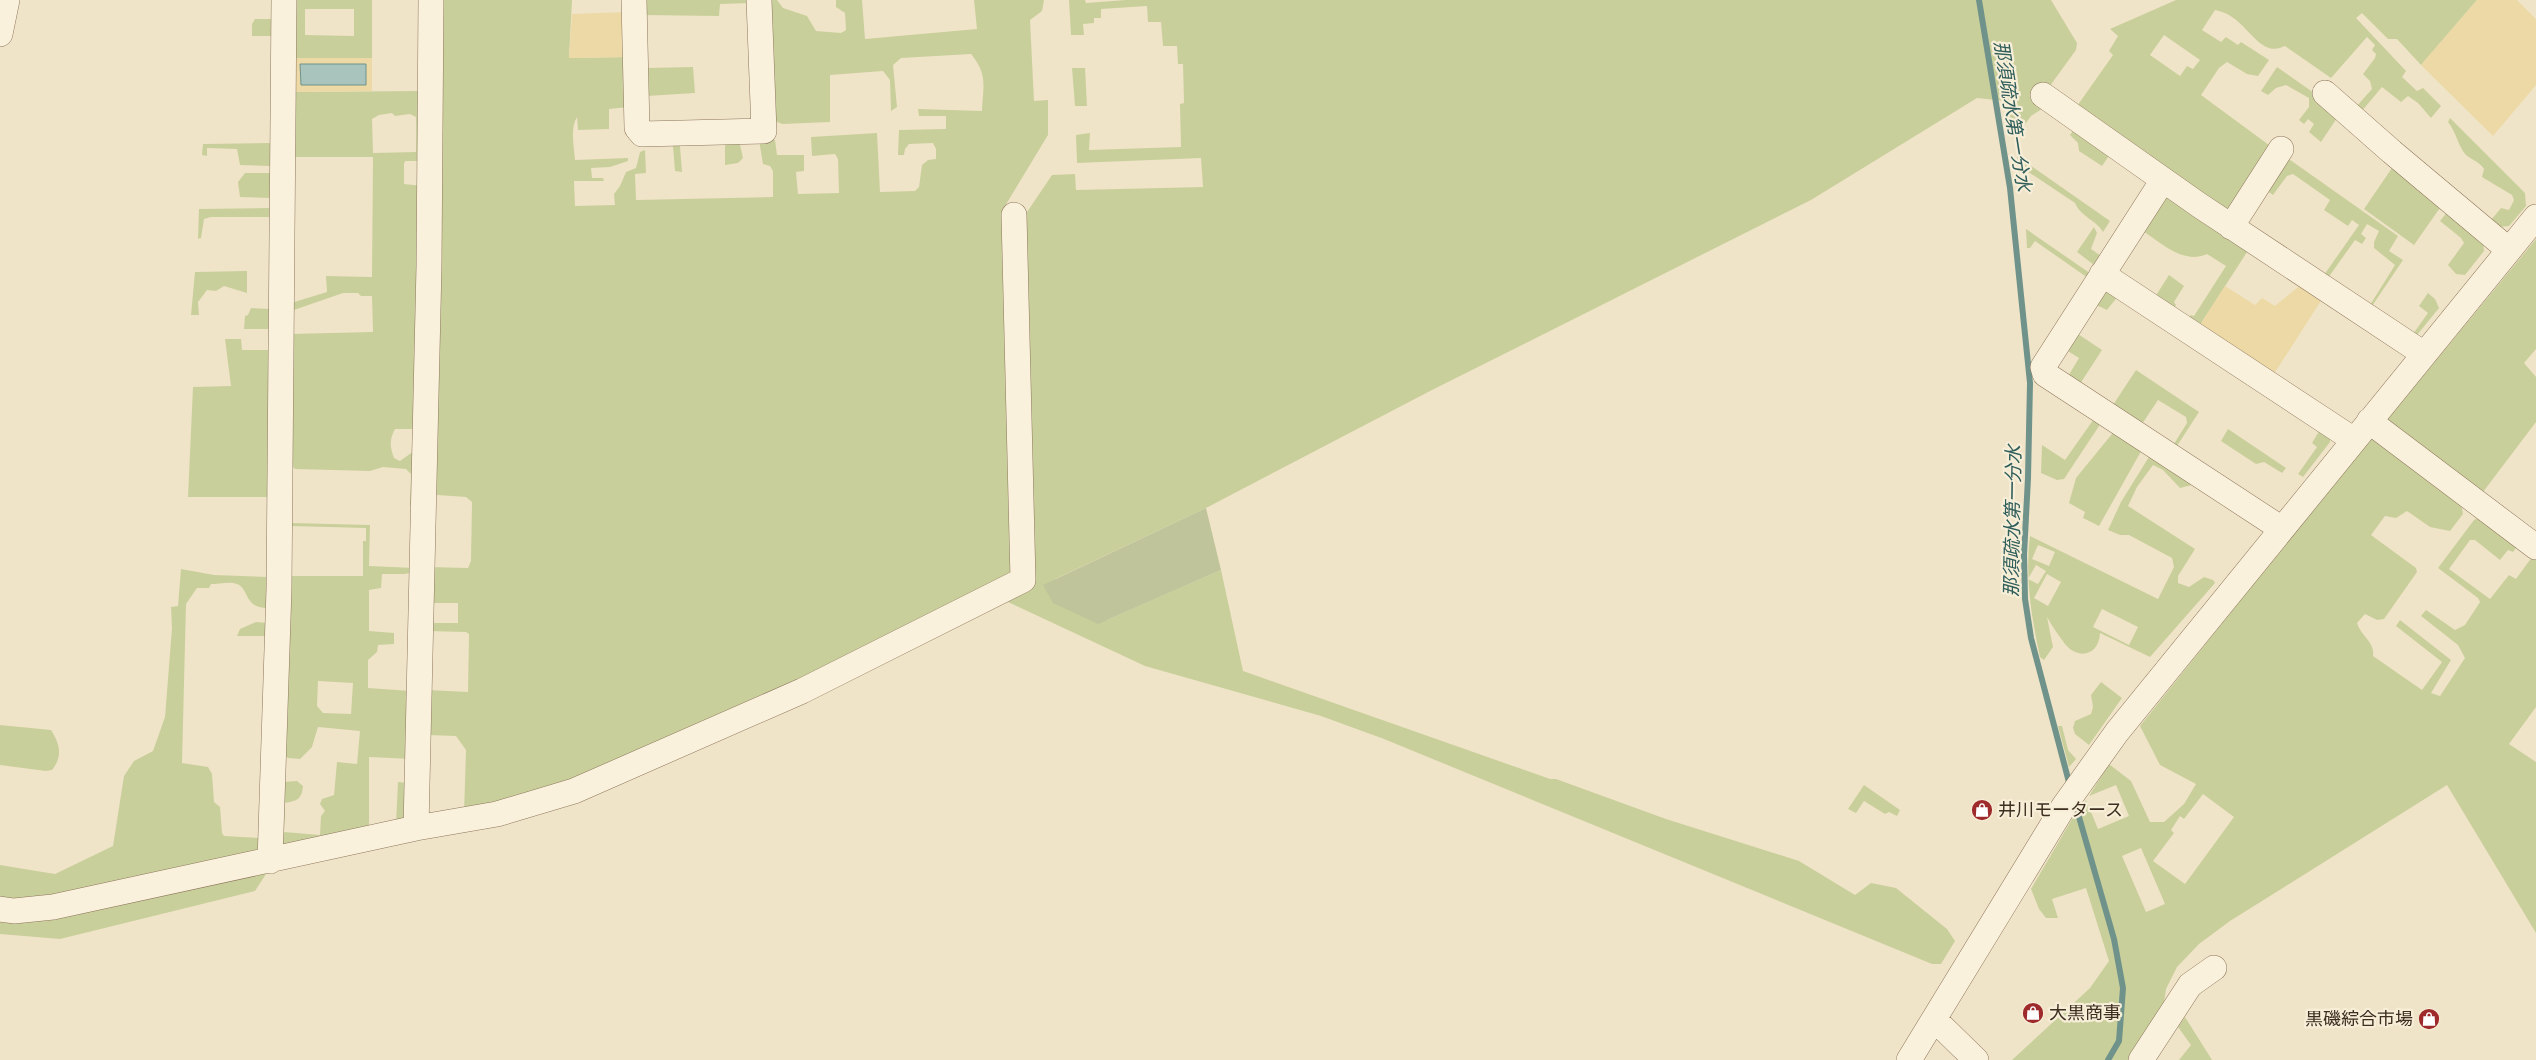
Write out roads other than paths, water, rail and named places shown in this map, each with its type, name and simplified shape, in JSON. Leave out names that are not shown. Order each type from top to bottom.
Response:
[{"type":"street","points":[[0,34],[7,0]]},
{"type":"street","points":[[270,860],[279,589],[284,0]]},
{"type":"street","points":[[416,828],[429,276],[431,0]]},
{"type":"street","points":[[634,0],[637,128],[642,134],[764,131],[759,0]]},
{"type":"street","points":[[2325,93],[2509,250]]},
{"type":"street","points":[[2043,96],[2231,227],[2424,354]]},
{"type":"street","points":[[2231,227],[2281,149]]},
{"type":"street","points":[[2163,180],[2043,367],[2045,374],[2282,528]]},
{"type":"street","points":[[0,909],[14,910],[54,907],[416,828],[497,814],[574,791],[802,691],[1023,580],[1014,215]]},
{"type":"street","points":[[1909,1060],[1935,1020],[2015,884],[2069,799],[2117,732],[2536,217]]},
{"type":"street","points":[[2102,274],[2354,440]]},
{"type":"street","points":[[2369,421],[2536,547]]},
{"type":"street","points":[[2141,1060],[2190,985],[2214,968]]},
{"type":"street","points":[[1935,1020],[1976,1060]]},
{"type":"water","points":[[300,64],[366,64],[366,85],[301,85]]},
{"type":"waterway","name":"那須疏水第一分水","points":[[1979,0],[2010,188],[2030,383],[2024,555],[2025,599],[2031,638],[2070,786]]},
{"type":"waterway","name":"那須疏水第一分水","points":[[2075,803],[2114,939],[2123,988],[2119,1041],[2108,1060]]},
{"type":"place","name":"井川モータース","points":[[1982,810]]},
{"type":"place","name":"大黒商事","points":[[2033,1013]]},
{"type":"place","name":"黒磯綜合市場","points":[[2429,1019]]}]
